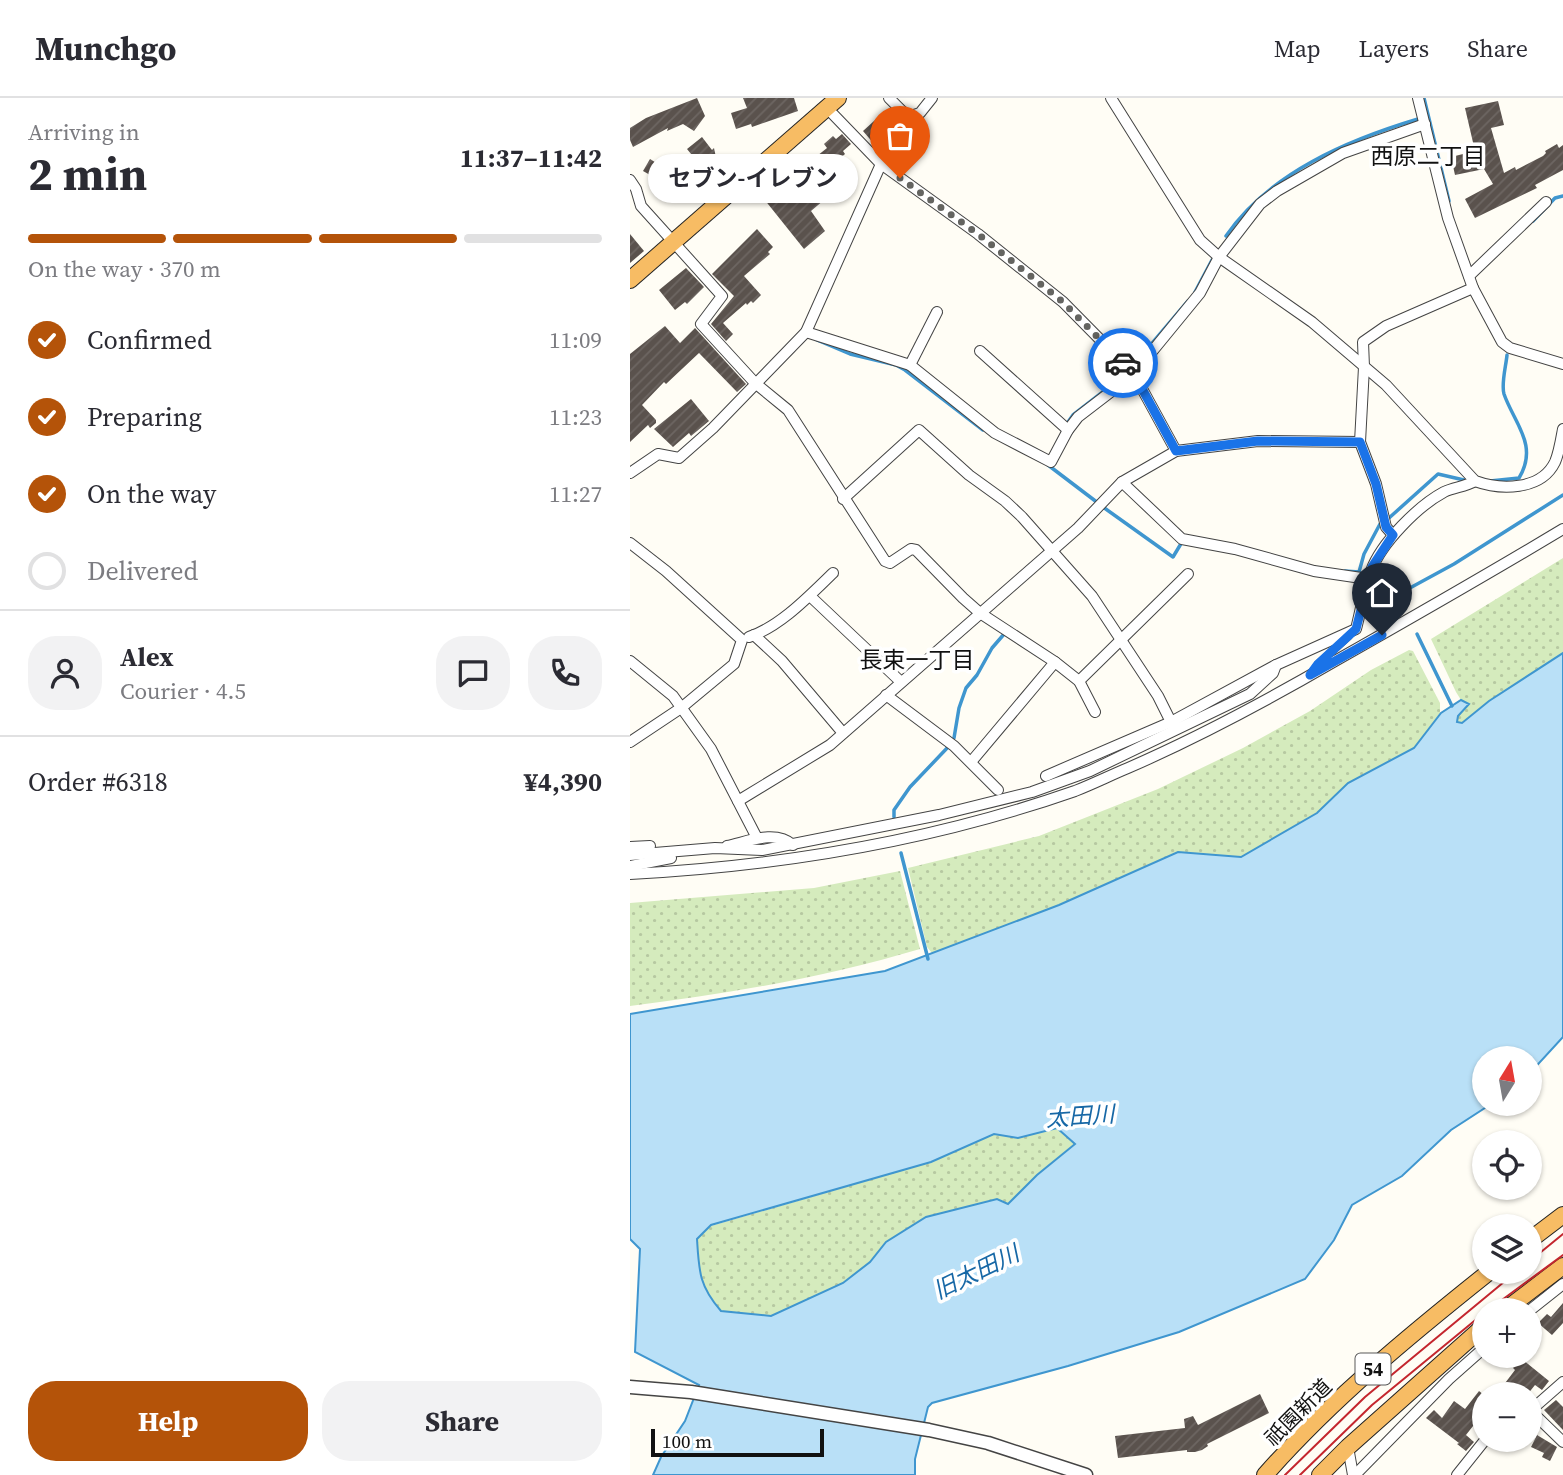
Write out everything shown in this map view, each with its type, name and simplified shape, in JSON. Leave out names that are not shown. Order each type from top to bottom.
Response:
[{"type":"highway","points":[[630,280],[827,101]]},
{"type":"highway","points":[[1542,1231],[1558,1218],[1563,1205]]},
{"type":"highway","points":[[1521,1298],[1563,1266]]},
{"type":"highway","name":"祇園新道","points":[[1265,1475],[1302,1433],[1391,1353],[1474,1284]]},
{"type":"highway","name":"54","points":[[1320,1475],[1472,1336]]},
{"type":"street","points":[[889,98],[908,117]]},
{"type":"street","points":[[630,473],[658,454],[679,458],[713,428],[806,332],[881,164],[908,117],[920,113],[932,98]]},
{"type":"street","points":[[1111,98],[1200,240],[1219,257],[1311,322],[1386,385],[1475,481],[1493,488],[1518,486],[1539,480],[1554,464],[1563,429]]},
{"type":"street","points":[[1418,98],[1448,218],[1473,288],[1502,342],[1510,348],[1563,364]]},
{"type":"street","points":[[827,101],[881,164],[978,234],[1063,302],[1134,374],[1176,451]]},
{"type":"street","points":[[806,332],[909,365],[995,433],[1051,462],[1078,417],[1134,374],[1200,293],[1219,257],[1260,204],[1277,191],[1343,153],[1425,124]]},
{"type":"street","points":[[630,180],[641,206],[722,296],[701,324],[755,383],[788,410],[885,561],[890,564],[911,549],[916,550],[980,613],[1079,681],[1095,712]]},
{"type":"street","points":[[1469,276],[1546,202]]},
{"type":"street","points":[[1393,535],[1386,527],[1376,484],[1360,442],[1363,342],[1386,326],[1473,288]]},
{"type":"street","points":[[909,365],[937,312]]},
{"type":"street","points":[[980,351],[1068,430]]},
{"type":"street","points":[[843,499],[919,430],[969,475],[1005,500],[1092,596],[1158,696],[1171,722]]},
{"type":"street","points":[[738,802],[830,745],[1079,528],[1122,482],[1176,451],[1258,441],[1360,442]]},
{"type":"street","points":[[1046,776],[1171,722],[1276,665],[1356,629],[1372,567],[1393,535],[1431,500],[1447,490],[1463,488],[1475,481]]},
{"type":"street","points":[[1122,482],[1182,539],[1235,549],[1314,571],[1368,579]]},
{"type":"street","points":[[630,874],[714,870],[799,859],[1005,813],[1077,790],[1162,753],[1310,675],[1563,528]]},
{"type":"street","points":[[630,543],[666,571],[741,640]]},
{"type":"street","points":[[741,640],[778,621],[810,596],[833,573]]},
{"type":"street","points":[[1079,681],[1188,574]]},
{"type":"street","points":[[810,596],[901,682]]},
{"type":"street","points":[[754,635],[782,661],[843,733]]},
{"type":"street","points":[[630,742],[681,708],[734,664],[741,640]]},
{"type":"street","points":[[630,661],[673,696],[711,749],[757,838]]},
{"type":"street","points":[[971,762],[1055,662]]},
{"type":"street","points":[[630,855],[715,848],[762,850],[939,815],[1032,792],[1090,771],[1250,694],[1273,673],[1276,665]]},
{"type":"street","points":[[887,695],[954,746],[998,790]]},
{"type":"street","points":[[630,866],[757,838],[785,838],[793,845]]},
{"type":"street","points":[[630,847],[650,846]]},
{"type":"street","points":[[1542,1300],[1563,1284]]},
{"type":"street","points":[[1354,1475],[1472,1359]]},
{"type":"street","points":[[1542,1400],[1563,1382]]},
{"type":"street","points":[[630,1387],[691,1392],[929,1430],[1014,1451],[1086,1475]]},
{"type":"street","points":[[1542,1422],[1563,1442]]},
{"type":"street","points":[[1348,1447],[1354,1475]]},
{"type":"street","points":[[1457,1475],[1475,1452]]},
{"type":"lane","points":[[1310,675],[1318,664],[1356,629]]},
{"type":"green space","points":[[1563,558],[1563,653],[1489,701],[1462,723],[1457,722],[1458,715],[1468,704],[1461,700],[1456,692],[1431,639]]},
{"type":"green space","points":[[1409,650],[1413,651],[1440,703],[1440,713],[1414,748],[1348,783],[1317,813],[1241,858],[1178,852],[1059,905],[932,953],[927,947],[908,868],[1039,836],[1158,789],[1243,748],[1310,711],[1371,670]]},
{"type":"green space","points":[[900,871],[920,949],[776,984],[630,1006],[630,903],[814,888]]},
{"type":"green space","points":[[1057,1128],[1075,1143],[1008,1204],[886,1242],[870,1262],[843,1283],[771,1316],[721,1311],[704,1285],[699,1269],[697,1239],[711,1226],[931,1162],[994,1134],[1018,1138]]},
{"type":"water","points":[[1563,653],[1563,1037],[1542,1060],[1542,1046],[1472,1046],[1473,1116],[1451,1130],[1402,1176],[1352,1205],[1334,1240],[1305,1279],[1179,1332],[932,1403],[928,1407],[915,1459],[915,1475],[653,1475],[661,1457],[685,1421],[699,1385],[635,1352],[640,1249],[630,1239],[630,1014],[885,971],[1059,905],[1178,852],[1241,857],[1317,813],[1348,783],[1414,748],[1441,713],[1461,700],[1469,704],[1458,716],[1457,722],[1462,723],[1489,701]],"holes":[[[1057,1128],[1075,1144],[1037,1175],[1008,1204],[997,1199],[926,1217],[886,1242],[870,1262],[843,1283],[771,1316],[721,1311],[704,1286],[697,1239],[711,1225],[931,1162],[994,1134],[1018,1138]]]},
{"type":"building","points":[[697,98],[705,116],[694,131],[683,124],[667,131],[668,128],[633,147],[630,128],[646,118]]},
{"type":"building","points":[[743,98],[794,98],[798,111],[752,127],[751,124],[736,129],[731,113],[747,108]]},
{"type":"building","points":[[1498,101],[1504,125],[1491,128],[1504,173],[1543,156],[1545,151],[1557,144],[1559,148],[1563,145],[1563,170],[1535,185],[1537,188],[1475,218],[1465,199],[1493,184],[1484,169],[1455,175],[1451,157],[1475,151],[1465,108]]},
{"type":"building","points":[[890,110],[899,118],[889,135],[875,145],[863,131],[885,111],[886,113]]},
{"type":"building","points":[[842,134],[851,144],[843,151],[845,154],[831,166],[845,182],[811,211],[825,231],[804,249],[756,189],[777,171],[785,180],[799,168],[805,175],[821,161],[817,156],[827,148],[824,144],[833,136],[836,139]]},
{"type":"building","points":[[702,137],[712,150],[714,148],[718,167],[706,177],[704,170],[687,149]]},
{"type":"building","points":[[650,159],[666,169],[659,180],[643,171]]},
{"type":"building","points":[[757,229],[773,247],[768,252],[770,254],[744,276],[761,295],[753,303],[746,303],[723,323],[733,334],[726,341],[711,324],[734,296],[712,274]]},
{"type":"building","points":[[630,234],[644,251],[630,263]]},
{"type":"building","points":[[686,268],[704,287],[687,304],[685,302],[675,310],[659,290]]},
{"type":"building","points":[[665,326],[680,343],[695,328],[746,384],[737,392],[699,353],[666,384],[664,382],[642,405],[656,423],[650,428],[648,425],[630,442],[630,354]]},
{"type":"building","points":[[691,399],[709,421],[673,447],[654,429]]},
{"type":"building","points":[[1563,1303],[1563,1323],[1552,1335],[1542,1326],[1542,1319],[1547,1314],[1551,1317]]},
{"type":"building","points":[[1513,1368],[1533,1368],[1549,1381],[1542,1390],[1542,1382],[1506,1382],[1515,1370]]},
{"type":"building","points":[[1260,1394],[1269,1413],[1207,1444],[1202,1450],[1118,1458],[1115,1436],[1185,1428],[1184,1419],[1193,1416],[1198,1425]]},
{"type":"building","points":[[1472,1400],[1472,1427],[1466,1435],[1472,1440],[1472,1444],[1466,1451],[1426,1418],[1434,1410],[1442,1418],[1454,1401],[1465,1409]]},
{"type":"building","points":[[1556,1400],[1563,1407],[1563,1430],[1544,1410]]},
{"type":"building","points":[[1542,1438],[1557,1447],[1550,1461],[1542,1457]]},
{"type":"waterway","points":[[1424,98],[1449,201]]},
{"type":"waterway","points":[[1226,236],[1264,194],[1287,177],[1365,137],[1418,119]]},
{"type":"waterway","points":[[1533,221],[1555,198],[1563,196]]},
{"type":"waterway","points":[[1195,292],[1212,260]]},
{"type":"waterway","points":[[1137,361],[1188,301]]},
{"type":"waterway","points":[[817,340],[850,354],[896,365],[983,430]]},
{"type":"waterway","points":[[1490,481],[1519,478],[1525,466],[1526,445],[1523,434],[1503,390],[1507,355]]},
{"type":"waterway","points":[[1068,422],[1104,391]]},
{"type":"waterway","points":[[1048,465],[1098,503]]},
{"type":"waterway","points":[[1389,518],[1438,474],[1464,480]]},
{"type":"waterway","points":[[1400,601],[1397,595],[1454,564],[1563,495]]},
{"type":"waterway","points":[[1103,507],[1173,557],[1182,542]]},
{"type":"waterway","points":[[1345,571],[1359,572],[1364,554],[1380,524]]},
{"type":"waterway","points":[[954,738],[959,708],[966,688],[1005,633]]},
{"type":"waterway","points":[[1417,634],[1452,706]]},
{"type":"waterway","points":[[894,817],[894,810],[910,787],[950,745]]},
{"type":"waterway","points":[[901,853],[928,959]]},
{"type":"tram line","points":[[1542,1251],[1563,1234]]},
{"type":"tram line","points":[[1505,1298],[1563,1255]]},
{"type":"tram line","points":[[1285,1475],[1365,1397],[1502,1284]]},
{"type":"tram line","points":[[1300,1475],[1372,1405],[1472,1323]]},
{"type":"way so far","points":[[900,178],[978,234],[1063,302],[1123,363]]},
{"type":"place","name":"セブン-イレブン","points":[[900,178]]},
{"type":"district","name":"西原二丁目","points":[[1428,156]]},
{"type":"district","name":"長束一丁目","points":[[917,660]]},
{"type":"route","points":[[1123,363],[1134,374],[1176,451],[1258,441],[1360,442],[1376,484],[1386,527],[1393,535],[1372,567],[1356,629],[1318,664],[1310,675],[1382,635]]},
{"type":"water label","name":"太田川","points":[[1080,1116]]},
{"type":"water label","name":"旧太田川","points":[[976,1272]]}]
